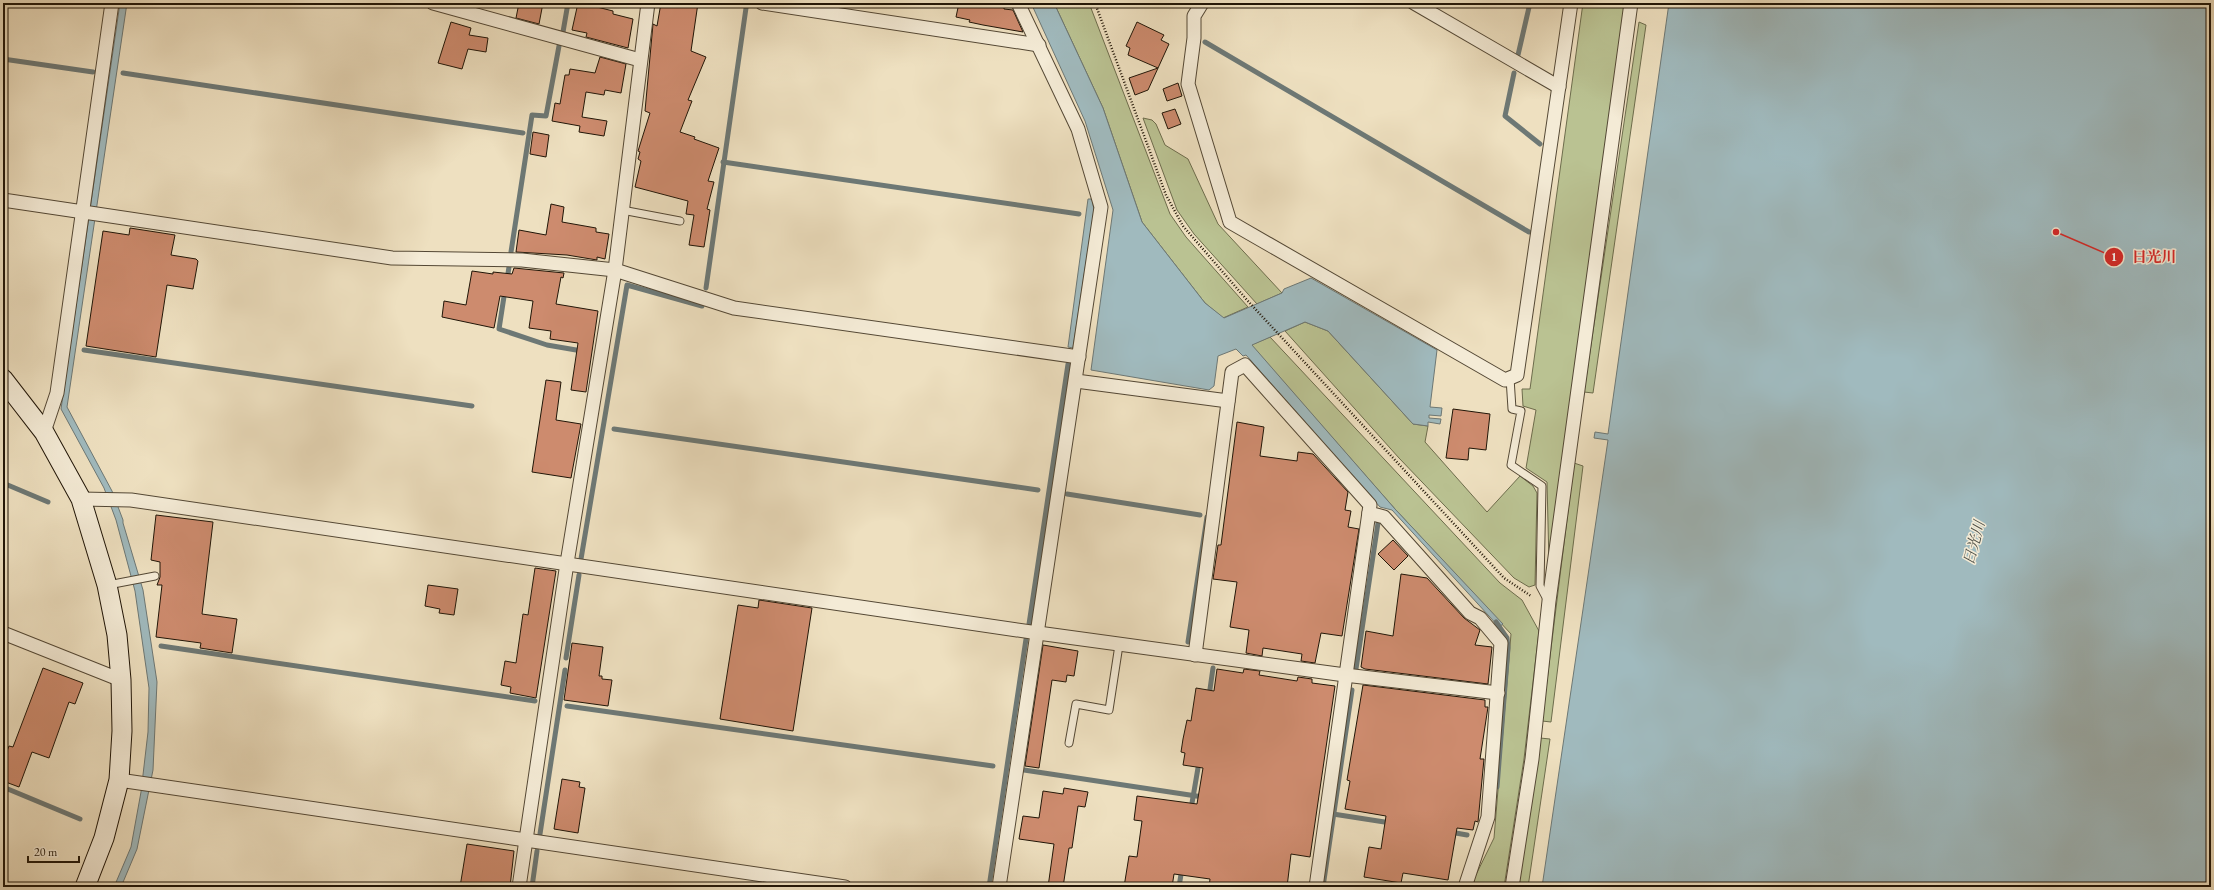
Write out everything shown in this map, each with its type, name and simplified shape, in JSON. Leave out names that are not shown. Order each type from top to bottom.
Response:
[{"type":"street","points":[[44,432],[57,393],[84,212],[112,3]]},
{"type":"street","points":[[433,3],[640,60]]},
{"type":"street","points":[[519,887],[567,563],[615,270],[648,3]]},
{"type":"street","points":[[762,3],[1039,45]]},
{"type":"street","points":[[999,887],[1101,207],[1078,129],[1018,3]]},
{"type":"street","points":[[1202,3],[1194,16],[1194,38],[1188,84],[1230,222],[1505,380],[1517,375],[1571,3]]},
{"type":"street","points":[[1414,3],[1559,87]]},
{"type":"street","points":[[1512,887],[1532,759],[1549,601],[1631,3]]},
{"type":"street","points":[[3,200],[392,258],[522,260],[615,270],[734,308],[1079,357]]},
{"type":"street","points":[[1195,655],[1232,372],[1245,365],[1370,505],[1316,887]]},
{"type":"street","points":[[3,379],[44,432],[81,499],[107,585],[117,635],[121,680],[122,730],[119,780],[104,838],[85,887]]},
{"type":"street","points":[[1076,381],[1228,401]]},
{"type":"street","points":[[81,499],[118,500],[567,563],[1038,634],[1345,675],[1498,693]]},
{"type":"street","points":[[1369,513],[1384,517],[1470,613],[1480,618],[1501,643],[1488,817],[1465,887]]},
{"type":"street","points":[[3,633],[121,680]]},
{"type":"street","points":[[119,780],[845,887]]},
{"type":"lane","points":[[622,210],[680,221]]},
{"type":"lane","points":[[1510,378],[1512,409],[1521,411],[1511,465],[1542,486],[1540,586],[1549,601]]},
{"type":"lane","points":[[107,585],[155,576]]},
{"type":"lane","points":[[1069,743],[1076,704],[1109,710],[1119,644]]},
{"type":"path","points":[[1095,3],[1166,195],[1183,226],[1250,303],[1504,578],[1528,595],[1549,601]]},
{"type":"green space","points":[[1054,3],[1089,3],[1170,214],[1186,237],[1248,307],[1223,318],[1205,303],[1142,222],[1103,108]]},
{"type":"green space","points":[[1583,3],[1626,3],[1549,564],[1547,482],[1526,468],[1536,410],[1523,406],[1522,389],[1530,389]]},
{"type":"green space","points":[[1639,22],[1646,25],[1593,393],[1584,392]]},
{"type":"green space","points":[[1143,118],[1152,120],[1156,124],[1165,145],[1188,159],[1218,224],[1282,293],[1257,304],[1194,234],[1177,210]]},
{"type":"green space","points":[[1305,322],[1328,331],[1413,424],[1428,426],[1425,442],[1487,512],[1520,476],[1533,486],[1537,493],[1535,585],[1529,587],[1514,578],[1399,458],[1285,331]]},
{"type":"green space","points":[[1270,337],[1500,583],[1522,600],[1539,631],[1524,759],[1504,887],[1470,887],[1494,838],[1511,634],[1395,509],[1251,345]]},
{"type":"green space","points":[[1574,463],[1583,466],[1551,722],[1542,721]]},
{"type":"green space","points":[[1540,738],[1550,739],[1528,887],[1518,887]]},
{"type":"water","points":[[120,3],[127,3],[67,407],[112,491],[123,520],[143,590],[157,682],[153,770],[137,849],[121,887],[114,887],[131,847],[141,792],[148,732],[149,688],[135,591],[116,520],[104,488],[61,409]]},
{"type":"water","points":[[1031,3],[1054,3],[1103,108],[1142,222],[1205,303],[1224,318],[1282,293],[1284,289],[1311,278],[1437,350],[1430,407],[1442,408],[1441,416],[1429,415],[1429,418],[1441,419],[1440,424],[1428,422],[1428,426],[1413,424],[1328,331],[1305,322],[1252,345],[1395,509],[1503,624],[1499,627],[1392,510],[1380,507],[1246,355],[1243,356],[1236,349],[1218,356],[1214,386],[1209,390],[1091,370],[1113,210],[1085,121]]},
{"type":"water","points":[[1669,3],[2211,3],[2211,887],[1542,887],[1608,440],[1594,438],[1595,432],[1608,434]]},
{"type":"water","points":[[1088,199],[1092,199],[1094,210],[1073,348],[1068,347]]},
{"type":"building","points":[[519,3],[543,3],[539,24],[516,18]]},
{"type":"building","points":[[578,3],[594,3],[593,6],[613,11],[613,14],[633,19],[628,48],[586,37],[587,33],[572,30]]},
{"type":"building","points":[[661,3],[698,3],[691,51],[706,57],[688,100],[692,101],[680,132],[719,148],[708,181],[714,182],[707,209],[710,210],[704,247],[689,245],[694,215],[686,214],[688,201],[635,187],[641,161],[638,159],[640,152],[638,151],[650,113],[645,111],[653,24],[657,26]]},
{"type":"building","points":[[959,3],[1004,3],[1004,9],[1013,10],[1023,32],[969,22],[970,20],[956,17]]},
{"type":"building","points":[[451,22],[471,28],[469,35],[488,38],[486,52],[468,49],[462,69],[438,63]]},
{"type":"building","points":[[1137,22],[1164,35],[1161,40],[1169,44],[1148,90],[1135,95],[1129,78],[1158,68],[1128,55],[1130,48],[1126,46]]},
{"type":"building","points":[[600,57],[626,64],[621,93],[605,90],[604,95],[586,92],[582,117],[607,121],[604,136],[579,132],[580,126],[552,121],[555,103],[560,104],[565,75],[569,75],[570,69],[595,73]]},
{"type":"building","points":[[1178,83],[1182,96],[1167,101],[1163,89]]},
{"type":"building","points":[[1175,109],[1181,124],[1168,129],[1162,113]]},
{"type":"building","points":[[533,132],[549,135],[546,157],[530,154]]},
{"type":"building","points":[[551,204],[564,207],[562,222],[596,228],[596,232],[609,234],[605,259],[597,257],[597,260],[567,255],[516,252],[519,230],[546,235]]},
{"type":"building","points":[[130,228],[175,235],[171,255],[196,259],[198,261],[193,289],[167,285],[156,357],[86,346],[103,231],[129,235]]},
{"type":"building","points":[[514,268],[564,273],[563,278],[561,277],[556,304],[598,311],[586,392],[571,390],[578,343],[550,339],[551,331],[529,328],[533,301],[500,296],[494,328],[442,317],[444,301],[466,305],[472,271],[493,274],[493,272],[512,274]]},
{"type":"building","points":[[546,380],[561,382],[556,420],[581,424],[571,478],[532,472]]},
{"type":"building","points":[[1453,409],[1490,414],[1486,450],[1469,448],[1468,460],[1446,458]]},
{"type":"building","points":[[1237,422],[1264,427],[1260,456],[1297,461],[1298,452],[1313,454],[1348,492],[1345,510],[1351,511],[1348,527],[1359,529],[1342,636],[1321,633],[1315,663],[1301,661],[1302,654],[1263,648],[1262,656],[1246,653],[1249,630],[1230,627],[1237,582],[1213,579],[1218,545],[1221,545]]},
{"type":"building","points":[[156,515],[213,522],[202,614],[237,619],[232,653],[200,648],[201,643],[156,637],[162,585],[157,585],[160,577],[160,562],[151,560]]},
{"type":"building","points":[[1393,540],[1408,556],[1394,570],[1378,554]]},
{"type":"building","points":[[535,568],[556,571],[536,698],[510,693],[511,687],[501,685],[505,661],[516,663],[523,614],[528,615]]},
{"type":"building","points":[[1401,574],[1427,578],[1464,618],[1480,630],[1475,645],[1492,647],[1488,684],[1365,669],[1361,667],[1366,631],[1393,636]]},
{"type":"building","points":[[428,585],[458,589],[454,615],[439,613],[440,609],[425,606]]},
{"type":"building","points":[[759,600],[812,608],[793,731],[720,719],[738,605],[758,608]]},
{"type":"building","points":[[572,643],[603,647],[599,676],[602,676],[602,679],[612,680],[608,706],[564,700]]},
{"type":"building","points":[[1043,645],[1078,651],[1074,676],[1067,675],[1066,682],[1052,680],[1039,768],[1025,766]]},
{"type":"building","points":[[43,668],[83,683],[75,704],[69,702],[49,758],[32,752],[19,787],[3,781],[3,761],[9,746],[13,747]]},
{"type":"building","points":[[1217,669],[1243,673],[1244,669],[1260,671],[1259,675],[1297,681],[1298,677],[1312,679],[1312,683],[1335,686],[1310,857],[1291,854],[1287,887],[1209,887],[1210,879],[1174,874],[1172,887],[1124,887],[1129,856],[1137,857],[1142,821],[1134,820],[1137,796],[1197,804],[1203,768],[1183,765],[1185,753],[1181,752],[1187,720],[1191,721],[1196,688],[1214,691]]},
{"type":"building","points":[[1363,685],[1485,700],[1485,707],[1488,707],[1480,759],[1484,759],[1478,822],[1475,821],[1473,830],[1457,828],[1448,880],[1403,873],[1401,883],[1364,877],[1369,847],[1381,849],[1386,816],[1345,809],[1350,781],[1347,780]]},
{"type":"building","points":[[562,779],[580,782],[579,787],[585,788],[578,833],[554,829]]},
{"type":"building","points":[[1064,788],[1088,792],[1085,807],[1078,806],[1072,848],[1069,848],[1063,887],[1048,887],[1054,844],[1019,839],[1023,816],[1039,818],[1043,791],[1063,794]]},
{"type":"building","points":[[467,844],[514,851],[510,887],[460,887]]},
{"type":"waterway","points":[[563,32],[568,3]]},
{"type":"waterway","points":[[1518,55],[1530,3]]},
{"type":"waterway","points":[[706,288],[746,8]]},
{"type":"waterway","points":[[1205,42],[1529,232]]},
{"type":"waterway","points":[[511,252],[532,115],[546,116],[559,46]]},
{"type":"waterway","points":[[3,59],[93,72]]},
{"type":"waterway","points":[[123,73],[523,133]]},
{"type":"waterway","points":[[1514,73],[1505,116],[1540,144]]},
{"type":"waterway","points":[[723,162],[1079,214]]},
{"type":"waterway","points":[[507,280],[509,267]]},
{"type":"waterway","points":[[581,559],[627,285],[702,306]]},
{"type":"waterway","points":[[505,290],[499,329],[547,345],[582,351]]},
{"type":"waterway","points":[[84,350],[472,406]]},
{"type":"waterway","points":[[1029,624],[1068,364]]},
{"type":"waterway","points":[[614,429],[1038,490]]},
{"type":"waterway","points":[[3,483],[48,502]]},
{"type":"waterway","points":[[1067,494],[1200,515]]},
{"type":"waterway","points":[[1188,642],[1207,517]]},
{"type":"waterway","points":[[1356,669],[1378,523]]},
{"type":"waterway","points":[[566,658],[579,575]]},
{"type":"waterway","points":[[1496,622],[1507,638],[1508,648],[1497,787]]},
{"type":"waterway","points":[[989,887],[1026,639]]},
{"type":"waterway","points":[[161,646],[535,701]]},
{"type":"waterway","points":[[1209,696],[1213,668]]},
{"type":"waterway","points":[[540,834],[565,670]]},
{"type":"waterway","points":[[1323,887],[1352,690]]},
{"type":"waterway","points":[[567,706],[993,766]]},
{"type":"waterway","points":[[1191,809],[1199,762]]},
{"type":"waterway","points":[[1024,770],[1203,797]]},
{"type":"waterway","points":[[3,787],[80,819]]},
{"type":"waterway","points":[[1333,814],[1391,823]]},
{"type":"waterway","points":[[1450,832],[1467,835]]},
{"type":"waterway","points":[[532,887],[537,851]]},
{"type":"waterway","points":[[1179,887],[1182,868]]},
{"type":"place","name":"日光川","points":[[2056,232]]}]
